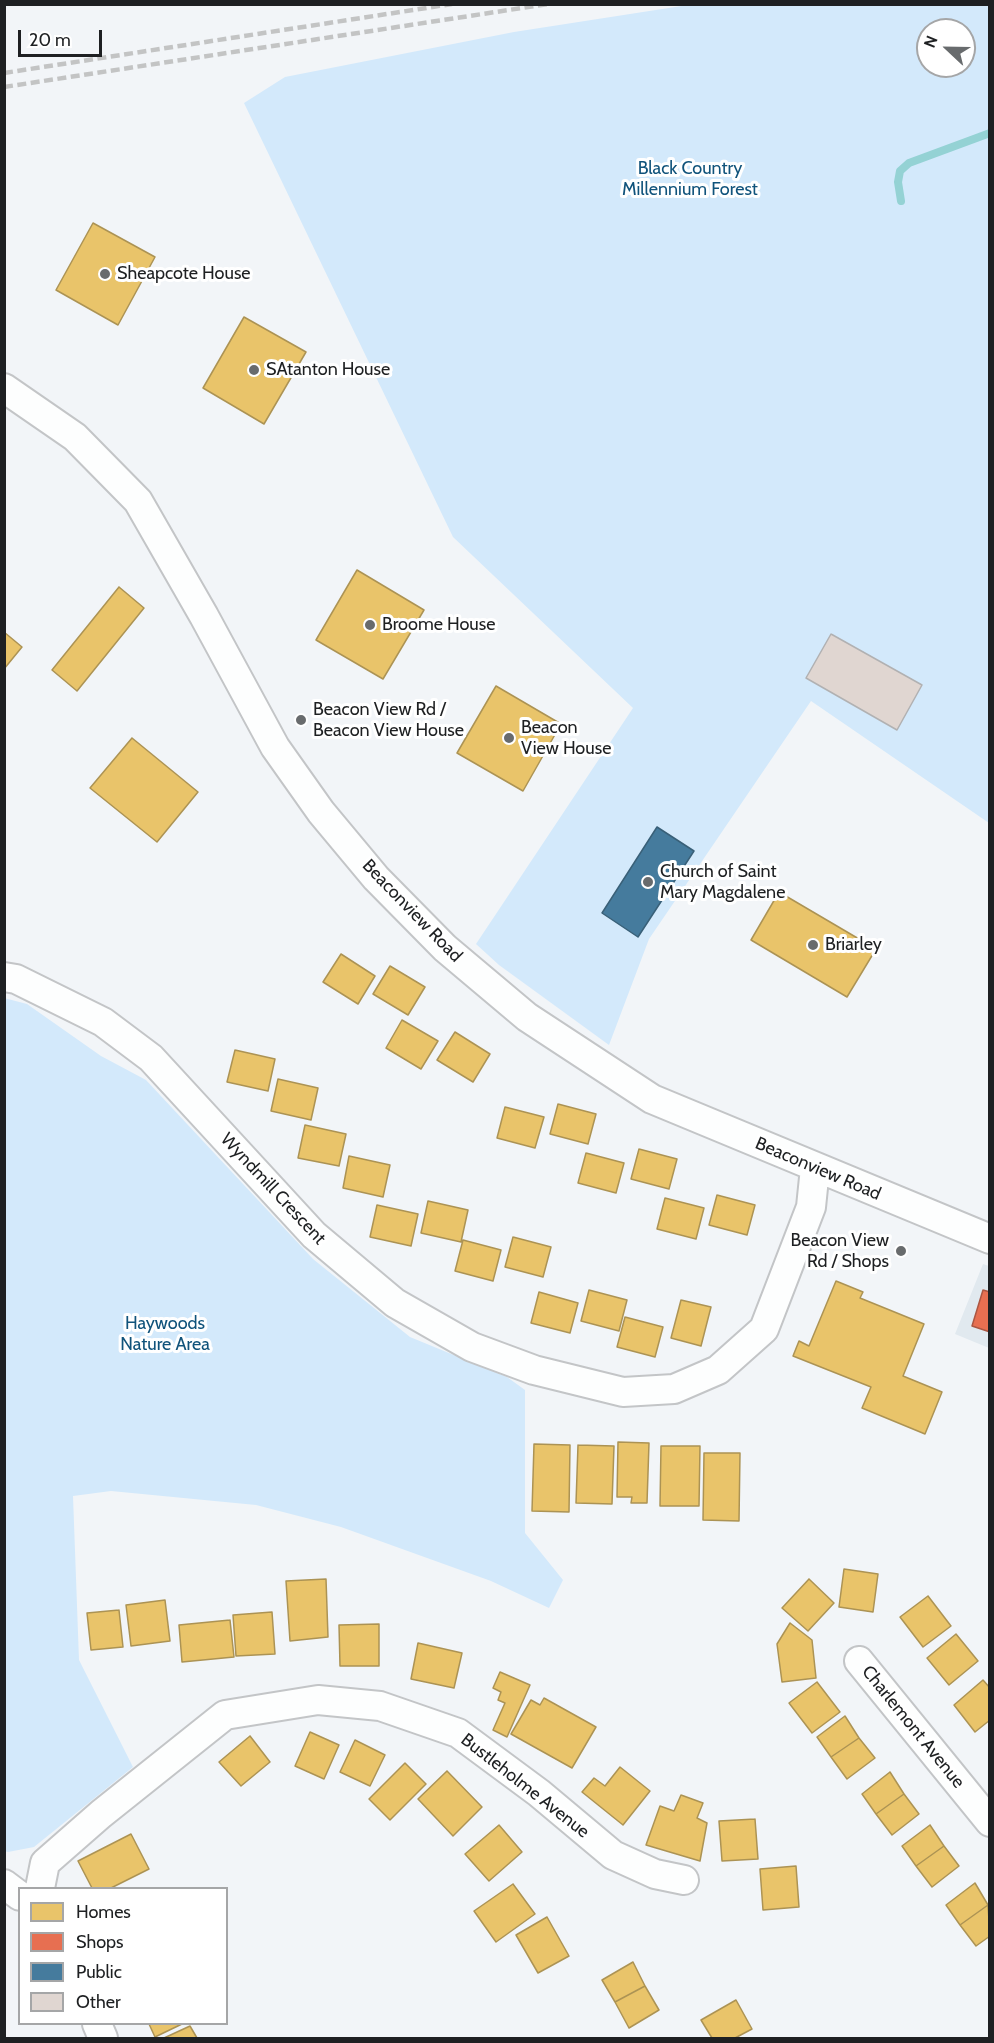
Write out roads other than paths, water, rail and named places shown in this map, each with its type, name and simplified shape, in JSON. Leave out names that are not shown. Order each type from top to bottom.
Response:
[{"type":"street","name":"Beaconview Road","points":[[4,388],[75,436],[138,501],[275,747],[321,812],[376,878],[445,948],[527,1017],[652,1099],[990,1239]]},
{"type":"street","name":"Wyndmill Crescent","points":[[4,976],[103,1022],[151,1058],[314,1235],[395,1303],[472,1347],[534,1370],[623,1392],[674,1389],[718,1370],[764,1329],[811,1207],[814,1168]]},
{"type":"street","name":"Charlemont Avenue","points":[[859,1661],[990,1822]]},
{"type":"street","name":"Bustleholme Avenue","points":[[40,1887],[45,1863],[101,1814],[225,1715],[318,1700],[380,1706],[458,1733],[539,1793],[613,1854],[656,1874],[684,1880]]},
{"type":"street","points":[[4,1884],[18,1894]]},
{"type":"waterway","points":[[901,201],[898,182],[900,171],[909,163],[990,133]]},
{"type":"railway","points":[[4,73],[452,4]]},
{"type":"railway","points":[[4,87],[548,4]]},
{"type":"place","name":"Sheapcote House","points":[[105,274]]},
{"type":"place","name":"SAtanton House","points":[[254,370]]},
{"type":"place","name":"Broome House","points":[[370,625]]},
{"type":"place","name":"Beacon View Rd / Beacon View House","points":[[301,720]]},
{"type":"place","name":"Beacon View House","points":[[509,738]]},
{"type":"place","name":"Church of Saint Mary Magdalene","points":[[648,882]]},
{"type":"place","name":"Briarley","points":[[813,945]]},
{"type":"place","name":"Beacon View Rd / Shops","points":[[901,1251]]},
{"type":"park label","name":"Black Country Millennium Forest","points":[[690,180]]},
{"type":"park label","name":"Haywoods Nature Area","points":[[165,1334]]}]
